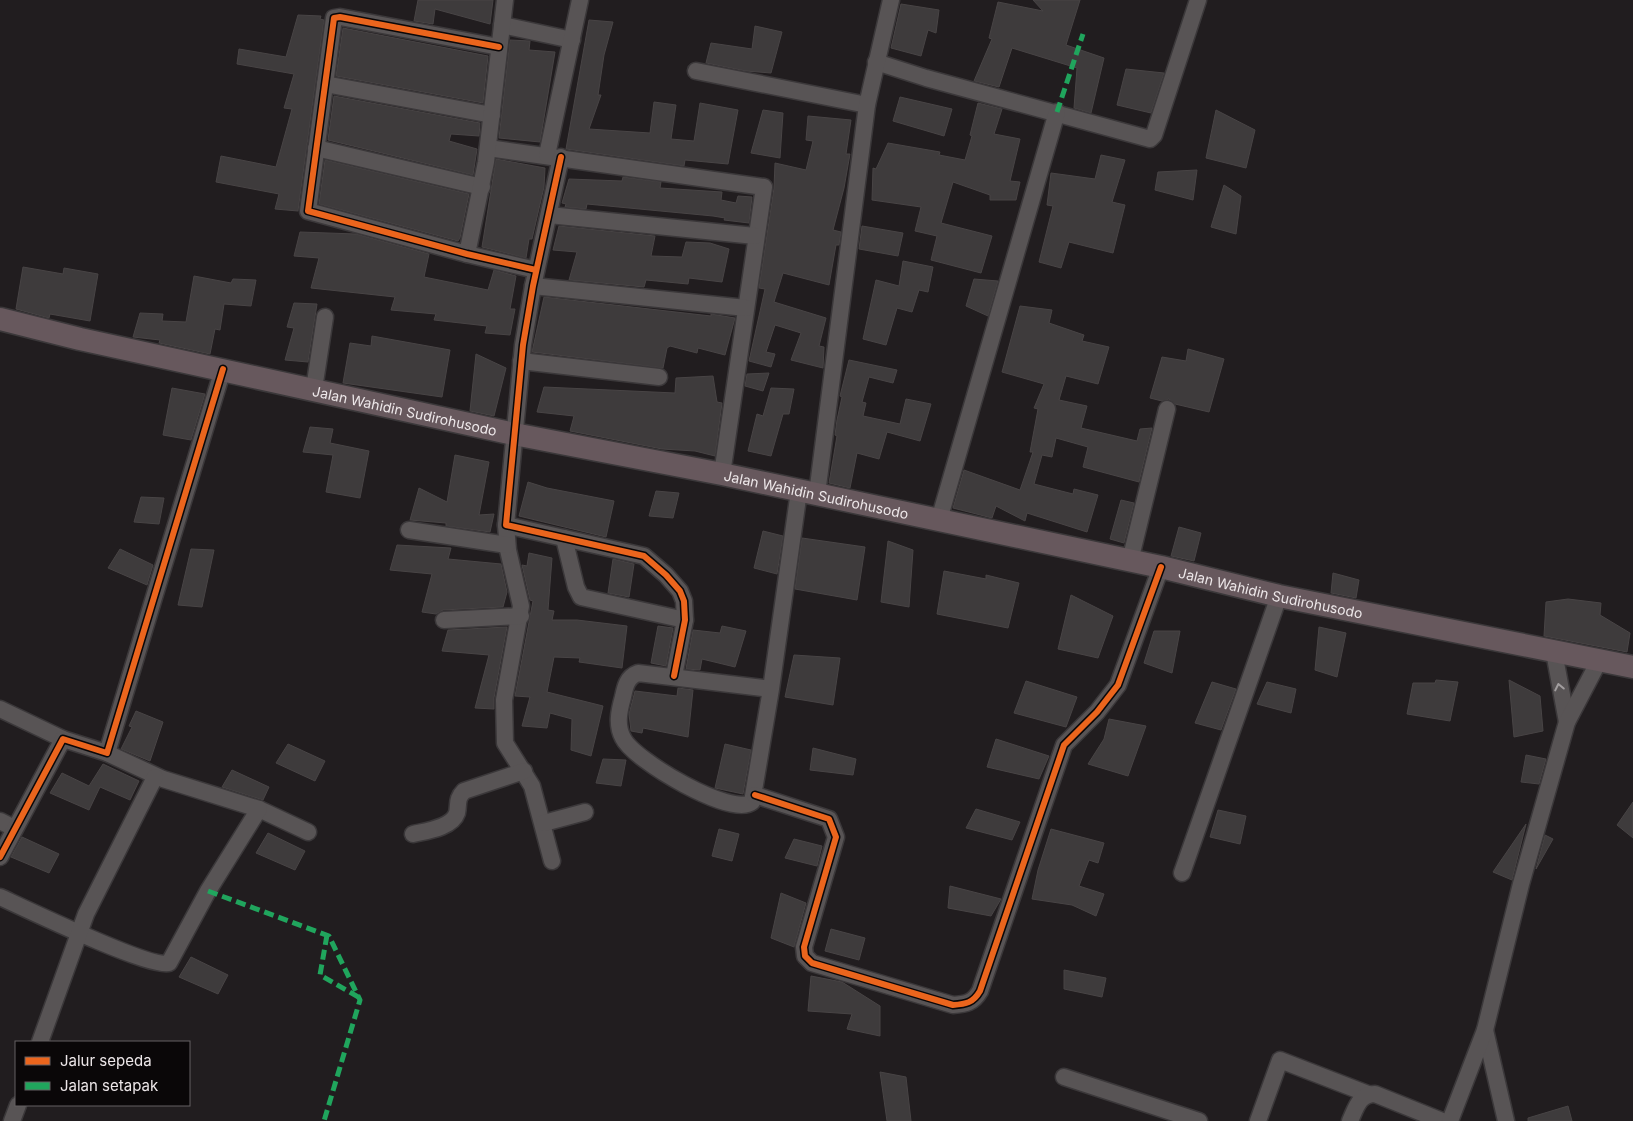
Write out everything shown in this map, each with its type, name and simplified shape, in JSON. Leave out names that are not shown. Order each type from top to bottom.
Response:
[{"type":"highway","name":"Jalan Wahidin Sudirohusodo","points":[[0,319],[80,339],[514,434],[722,474],[1161,567],[1279,596],[1633,667]]},
{"type":"street","points":[[467,254],[482,188],[506,0]]},
{"type":"street","points":[[552,861],[544,823],[532,786],[505,743],[503,726],[504,700],[521,616],[520,598],[507,545],[506,525],[521,361],[536,270],[549,215],[554,156],[580,0]]},
{"type":"street","points":[[771,689],[638,673],[630,677],[619,715],[618,728],[625,742],[649,764],[694,790],[743,805],[752,802],[755,795],[771,689],[808,493],[867,105],[891,0]]},
{"type":"street","points":[[876,62],[926,78],[1057,112],[1147,139],[1152,138],[1198,0]]},
{"type":"street","points":[[499,47],[338,17],[334,18],[309,212],[467,254],[536,270]]},
{"type":"street","points":[[502,25],[572,40]]},
{"type":"street","points":[[696,71],[867,105]]},
{"type":"street","points":[[325,84],[492,116]]},
{"type":"street","points":[[940,520],[1057,112]]},
{"type":"street","points":[[316,148],[482,188]]},
{"type":"street","points":[[488,148],[762,185],[765,188],[755,236],[722,474]]},
{"type":"street","points":[[549,215],[755,236]]},
{"type":"street","points":[[533,286],[746,308]]},
{"type":"street","points":[[314,389],[325,317]]},
{"type":"street","points":[[521,361],[659,377]]},
{"type":"street","points":[[108,753],[223,369]]},
{"type":"street","points":[[1130,561],[1166,409]]},
{"type":"street","points":[[506,525],[649,558],[680,591],[685,605],[685,620],[674,676]]},
{"type":"street","points":[[409,530],[507,545]]},
{"type":"street","points":[[564,538],[576,587],[581,597],[685,620]]},
{"type":"street","points":[[755,795],[829,819],[834,826],[836,837],[804,947],[805,956],[812,963],[953,1005],[963,1005],[973,1001],[980,991],[1005,924],[1064,745],[1097,712],[1118,685],[1161,567]]},
{"type":"street","points":[[1182,873],[1279,596]]},
{"type":"street","points":[[444,620],[521,616]]},
{"type":"street","points":[[1554,652],[1567,722]]},
{"type":"street","points":[[1450,1121],[1485,1030],[1521,884],[1567,722],[1599,661]]},
{"type":"street","points":[[0,709],[63,739],[108,753],[155,777],[259,809],[308,832]]},
{"type":"street","points":[[0,857],[7,825],[63,739]]},
{"type":"street","points":[[413,834],[450,822],[456,814],[459,797],[464,791],[524,772]]},
{"type":"street","points":[[40,1041],[79,934],[105,874],[155,777]]},
{"type":"street","points":[[0,897],[79,934],[154,962],[168,963],[208,891],[259,809]]},
{"type":"street","points":[[544,823],[585,812]]},
{"type":"street","points":[[1485,1030],[1506,1121]]},
{"type":"street","points":[[1258,1121],[1280,1060],[1368,1094],[1375,1094],[1442,1121]]},
{"type":"street","points":[[1064,1077],[1199,1121]]},
{"type":"street","points":[[1350,1121],[1357,1104],[1368,1094]]},
{"type":"street","points":[[12,1121],[18,1106]]},
{"type":"building","points":[[418,0],[493,0],[490,24],[435,9],[433,24],[414,21]]},
{"type":"building","points":[[1033,0],[1080,0],[1066,45],[1104,58],[1091,113],[1074,108],[1077,68],[1012,48],[999,87],[974,81],[992,39],[989,38],[998,2],[1043,11]]},
{"type":"building","points":[[901,4],[939,10],[936,33],[928,30],[921,56],[891,48]]},
{"type":"building","points":[[298,15],[321,16],[320,19],[324,20],[298,211],[275,209],[279,194],[216,182],[221,156],[276,167],[292,109],[284,108],[294,74],[237,64],[239,49],[286,57]]},
{"type":"building","points":[[589,20],[613,22],[604,55],[598,95],[601,95],[589,129],[650,133],[654,102],[676,105],[671,139],[694,141],[700,103],[738,110],[728,164],[685,160],[684,166],[566,149]]},
{"type":"building","points":[[755,26],[782,32],[771,73],[746,71],[706,63],[711,43],[752,49]]},
{"type":"building","points":[[343,28],[488,56],[483,103],[336,76]]},
{"type":"building","points":[[510,40],[530,41],[529,50],[555,52],[540,142],[499,138]]},
{"type":"building","points":[[1126,69],[1164,73],[1151,113],[1117,105]]},
{"type":"building","points":[[334,96],[480,123],[479,136],[451,134],[449,141],[477,149],[473,175],[328,140]]},
{"type":"building","points":[[900,97],[952,109],[944,136],[893,121]]},
{"type":"building","points":[[978,103],[1002,109],[994,134],[1020,139],[1010,181],[1020,182],[1016,200],[990,200],[990,195],[953,182],[941,223],[992,236],[981,273],[931,260],[937,236],[915,231],[921,207],[872,200],[873,168],[876,169],[888,143],[940,152],[939,155],[965,160]]},
{"type":"building","points":[[763,110],[783,113],[780,158],[751,153]]},
{"type":"building","points":[[1216,110],[1255,130],[1246,168],[1206,158]]},
{"type":"building","points":[[808,116],[851,120],[846,154],[850,154],[844,188],[833,230],[841,232],[839,245],[836,245],[829,285],[783,273],[774,302],[826,318],[819,346],[824,347],[823,368],[791,360],[801,333],[775,325],[766,352],[775,354],[771,367],[749,361],[765,289],[759,288],[774,188],[775,163],[806,170],[813,141],[806,140]]},
{"type":"building","points":[[1101,155],[1125,160],[1112,202],[1125,205],[1113,253],[1069,242],[1061,268],[1039,262],[1053,206],[1047,205],[1051,173],[1095,179]]},
{"type":"building","points":[[496,159],[545,168],[544,187],[532,239],[529,239],[526,258],[482,247]]},
{"type":"building","points":[[325,160],[469,194],[460,238],[458,241],[319,204]]},
{"type":"building","points":[[1197,170],[1193,200],[1155,190],[1158,172]]},
{"type":"building","points":[[623,177],[661,182],[660,188],[722,192],[721,200],[736,203],[738,196],[752,197],[749,223],[724,220],[725,218],[713,216],[587,204],[586,209],[565,207],[566,204],[562,203],[569,179],[622,181]]},
{"type":"building","points":[[1224,185],[1241,196],[1236,234],[1211,227]]},
{"type":"building","points":[[559,226],[655,236],[651,256],[682,257],[686,242],[710,243],[729,249],[722,282],[689,278],[688,284],[646,280],[644,287],[569,280],[577,252],[553,250]]},
{"type":"building","points":[[862,226],[903,233],[898,256],[859,249]]},
{"type":"building","points":[[300,232],[356,234],[429,254],[424,277],[488,290],[494,270],[516,276],[510,309],[515,309],[510,335],[485,333],[487,326],[434,320],[436,314],[391,310],[395,297],[311,288],[319,258],[294,256]]},
{"type":"building","points":[[903,261],[933,267],[928,292],[919,290],[912,312],[897,308],[886,345],[863,339],[876,280],[899,286]]},
{"type":"building","points":[[23,267],[63,274],[64,268],[98,274],[90,321],[50,314],[49,318],[16,309]]},
{"type":"building","points":[[194,276],[231,283],[233,279],[256,280],[251,306],[224,304],[220,330],[215,329],[210,354],[159,343],[160,340],[133,337],[140,313],[163,314],[162,321],[186,322]]},
{"type":"building","points":[[974,279],[998,281],[988,316],[966,306]]},
{"type":"building","points":[[544,297],[735,318],[725,355],[698,348],[697,353],[670,346],[667,348],[663,368],[532,352]]},
{"type":"building","points":[[294,303],[317,304],[308,362],[285,360],[294,328],[287,327]]},
{"type":"building","points":[[1020,306],[1052,310],[1049,323],[1084,335],[1082,341],[1109,347],[1098,384],[1066,376],[1059,400],[1087,406],[1081,428],[1137,441],[1140,429],[1152,428],[1139,482],[1083,467],[1088,447],[1056,438],[1052,457],[1042,455],[1034,484],[1073,494],[1074,489],[1098,495],[1087,532],[1027,513],[1025,521],[996,506],[992,518],[953,508],[964,470],[1020,490],[1033,452],[1030,452],[1038,409],[1034,408],[1044,384],[1002,372]]},
{"type":"building","points":[[372,336],[450,350],[442,397],[343,383],[350,343],[371,346]]},
{"type":"building","points":[[1188,349],[1224,359],[1209,412],[1175,404],[1169,399],[1162,401],[1150,398],[1162,357],[1186,361]]},
{"type":"building","points":[[476,354],[506,368],[494,416],[470,411]]},
{"type":"building","points":[[849,360],[897,370],[893,383],[869,377],[862,402],[866,403],[863,416],[900,424],[906,399],[931,404],[920,441],[887,432],[879,459],[857,453],[850,488],[829,483],[837,436],[835,435],[837,420],[842,397],[840,396]]},
{"type":"building","points":[[769,373],[763,391],[745,386],[747,374]]},
{"type":"building","points":[[713,376],[717,402],[722,403],[715,456],[695,451],[662,449],[570,431],[574,416],[537,412],[544,387],[675,393],[676,378]]},
{"type":"building","points":[[172,388],[205,394],[191,440],[163,435]]},
{"type":"building","points":[[771,388],[794,389],[789,414],[783,414],[771,456],[748,451],[757,414],[763,416]]},
{"type":"building","points":[[310,427],[333,429],[330,443],[369,451],[360,498],[326,492],[333,455],[303,452]]},
{"type":"building","points":[[455,455],[489,462],[479,515],[494,514],[490,532],[446,526],[446,523],[410,520],[419,488],[447,502]]},
{"type":"building","points":[[528,482],[547,488],[614,501],[606,537],[519,516]]},
{"type":"building","points":[[656,491],[679,493],[673,518],[649,516]]},
{"type":"building","points":[[141,497],[164,498],[159,524],[134,522]]},
{"type":"building","points":[[1121,500],[1134,503],[1124,543],[1110,539]]},
{"type":"building","points":[[1179,527],[1201,533],[1194,561],[1171,556]]},
{"type":"building","points":[[763,531],[783,536],[777,574],[754,568]]},
{"type":"building","points":[[802,538],[865,547],[857,600],[795,589]]},
{"type":"building","points":[[888,541],[913,550],[909,607],[881,602]]},
{"type":"building","points":[[397,545],[451,548],[448,559],[501,564],[507,592],[503,607],[443,610],[436,614],[422,612],[432,574],[390,570]]},
{"type":"building","points":[[120,549],[153,565],[147,585],[108,568]]},
{"type":"building","points":[[191,549],[214,550],[202,607],[178,605]]},
{"type":"building","points":[[529,553],[552,558],[548,610],[554,611],[552,620],[577,620],[627,626],[622,668],[579,662],[580,658],[554,657],[547,692],[603,706],[591,756],[571,750],[572,719],[550,713],[547,728],[522,726],[530,697],[515,696],[533,601],[530,600],[522,565],[527,566]]},
{"type":"building","points":[[613,559],[634,564],[629,597],[608,593]]},
{"type":"building","points":[[944,571],[986,579],[986,575],[1019,583],[1008,628],[937,614]]},
{"type":"building","points":[[1333,573],[1359,580],[1356,598],[1331,593]]},
{"type":"building","points":[[1071,595],[1113,616],[1098,658],[1058,649]]},
{"type":"building","points":[[1568,599],[1601,603],[1600,615],[1630,633],[1627,652],[1544,636],[1546,602]]},
{"type":"building","points":[[658,626],[673,628],[666,666],[651,663]]},
{"type":"building","points":[[722,626],[746,631],[735,667],[702,659],[700,670],[686,669],[693,630],[720,633]]},
{"type":"building","points":[[507,627],[494,698],[494,709],[475,708],[489,655],[442,651],[448,630]]},
{"type":"building","points":[[1319,627],[1346,633],[1337,677],[1315,670]]},
{"type":"building","points":[[1154,631],[1180,631],[1172,673],[1144,663]]},
{"type":"building","points":[[794,655],[840,658],[833,705],[785,697]]},
{"type":"building","points":[[1436,680],[1458,682],[1450,721],[1407,714],[1413,683],[1435,683]]},
{"type":"building","points":[[1509,680],[1540,696],[1543,731],[1514,737]]},
{"type":"building","points":[[1026,681],[1077,697],[1066,727],[1014,713]]},
{"type":"building","points":[[1212,682],[1236,689],[1221,730],[1195,723]]},
{"type":"building","points":[[1267,682],[1296,689],[1291,713],[1257,704]]},
{"type":"building","points":[[678,688],[693,690],[688,737],[643,728],[642,733],[631,731],[629,714],[635,691],[677,696]]},
{"type":"building","points":[[136,711],[163,722],[150,761],[121,749],[132,727],[129,726]]},
{"type":"building","points":[[1109,719],[1146,726],[1128,776],[1088,764],[1104,739]]},
{"type":"building","points":[[996,739],[1049,756],[1039,779],[987,767]]},
{"type":"building","points":[[288,744],[325,761],[315,781],[276,763]]},
{"type":"building","points":[[725,744],[751,750],[743,794],[715,788]]},
{"type":"building","points":[[813,748],[856,759],[853,775],[810,770]]},
{"type":"building","points":[[1526,755],[1546,759],[1539,784],[1521,782]]},
{"type":"building","points":[[603,759],[626,760],[621,786],[596,783]]},
{"type":"building","points":[[103,764],[139,781],[130,800],[100,787],[89,810],[50,793],[62,773],[89,786]]},
{"type":"building","points":[[232,770],[269,787],[263,800],[222,787]]},
{"type":"building","points":[[1633,802],[1633,838],[1617,825]]},
{"type":"building","points":[[976,809],[1020,822],[1012,840],[966,828]]},
{"type":"building","points":[[1218,810],[1246,816],[1240,844],[1210,837]]},
{"type":"building","points":[[1526,824],[1512,880],[1493,872]]},
{"type":"building","points":[[719,829],[739,834],[732,861],[712,856]]},
{"type":"building","points":[[1051,829],[1104,843],[1098,863],[1089,860],[1079,886],[1104,894],[1096,916],[1072,905],[1032,899],[1038,870]]},
{"type":"building","points":[[268,833],[305,851],[295,870],[256,853]]},
{"type":"building","points":[[1545,835],[1553,839],[1536,869]]},
{"type":"building","points":[[22,837],[59,854],[49,873],[11,857]]},
{"type":"building","points":[[794,839],[822,846],[817,866],[785,858]]},
{"type":"building","points":[[950,886],[1001,899],[991,916],[948,908]]},
{"type":"building","points":[[781,893],[806,903],[794,947],[771,938]]},
{"type":"building","points":[[831,929],[865,938],[859,960],[825,951]]},
{"type":"building","points":[[191,957],[228,975],[218,994],[179,977]]},
{"type":"building","points":[[1064,970],[1106,978],[1102,997],[1064,989]]},
{"type":"building","points":[[811,976],[842,982],[880,1006],[880,1036],[847,1029],[852,1014],[808,1011]]},
{"type":"building","points":[[880,1072],[906,1077],[911,1121],[887,1121]]},
{"type":"building","points":[[1568,1106],[1572,1121],[1528,1121],[1528,1118]]},
{"type":"marked path","points":[[1057,112],[1083,34]]},
{"type":"marked path","points":[[208,891],[329,936],[360,1000],[324,1121]]},
{"type":"marked path","points":[[327,935],[320,975],[360,998]]},
{"type":"cycle path","points":[[499,47],[340,17],[334,18],[308,211],[467,254],[536,270]]},
{"type":"cycle path","points":[[561,157],[533,286],[523,345],[506,525],[644,556],[666,575],[680,591],[684,601],[685,620],[674,676]]},
{"type":"cycle path","points":[[0,857],[63,739],[107,753],[223,369]]},
{"type":"cycle path","points":[[755,795],[829,819],[836,837],[804,947],[805,956],[812,963],[953,1005],[972,1000],[980,991],[1064,745],[1097,712],[1118,685],[1161,567]]}]
